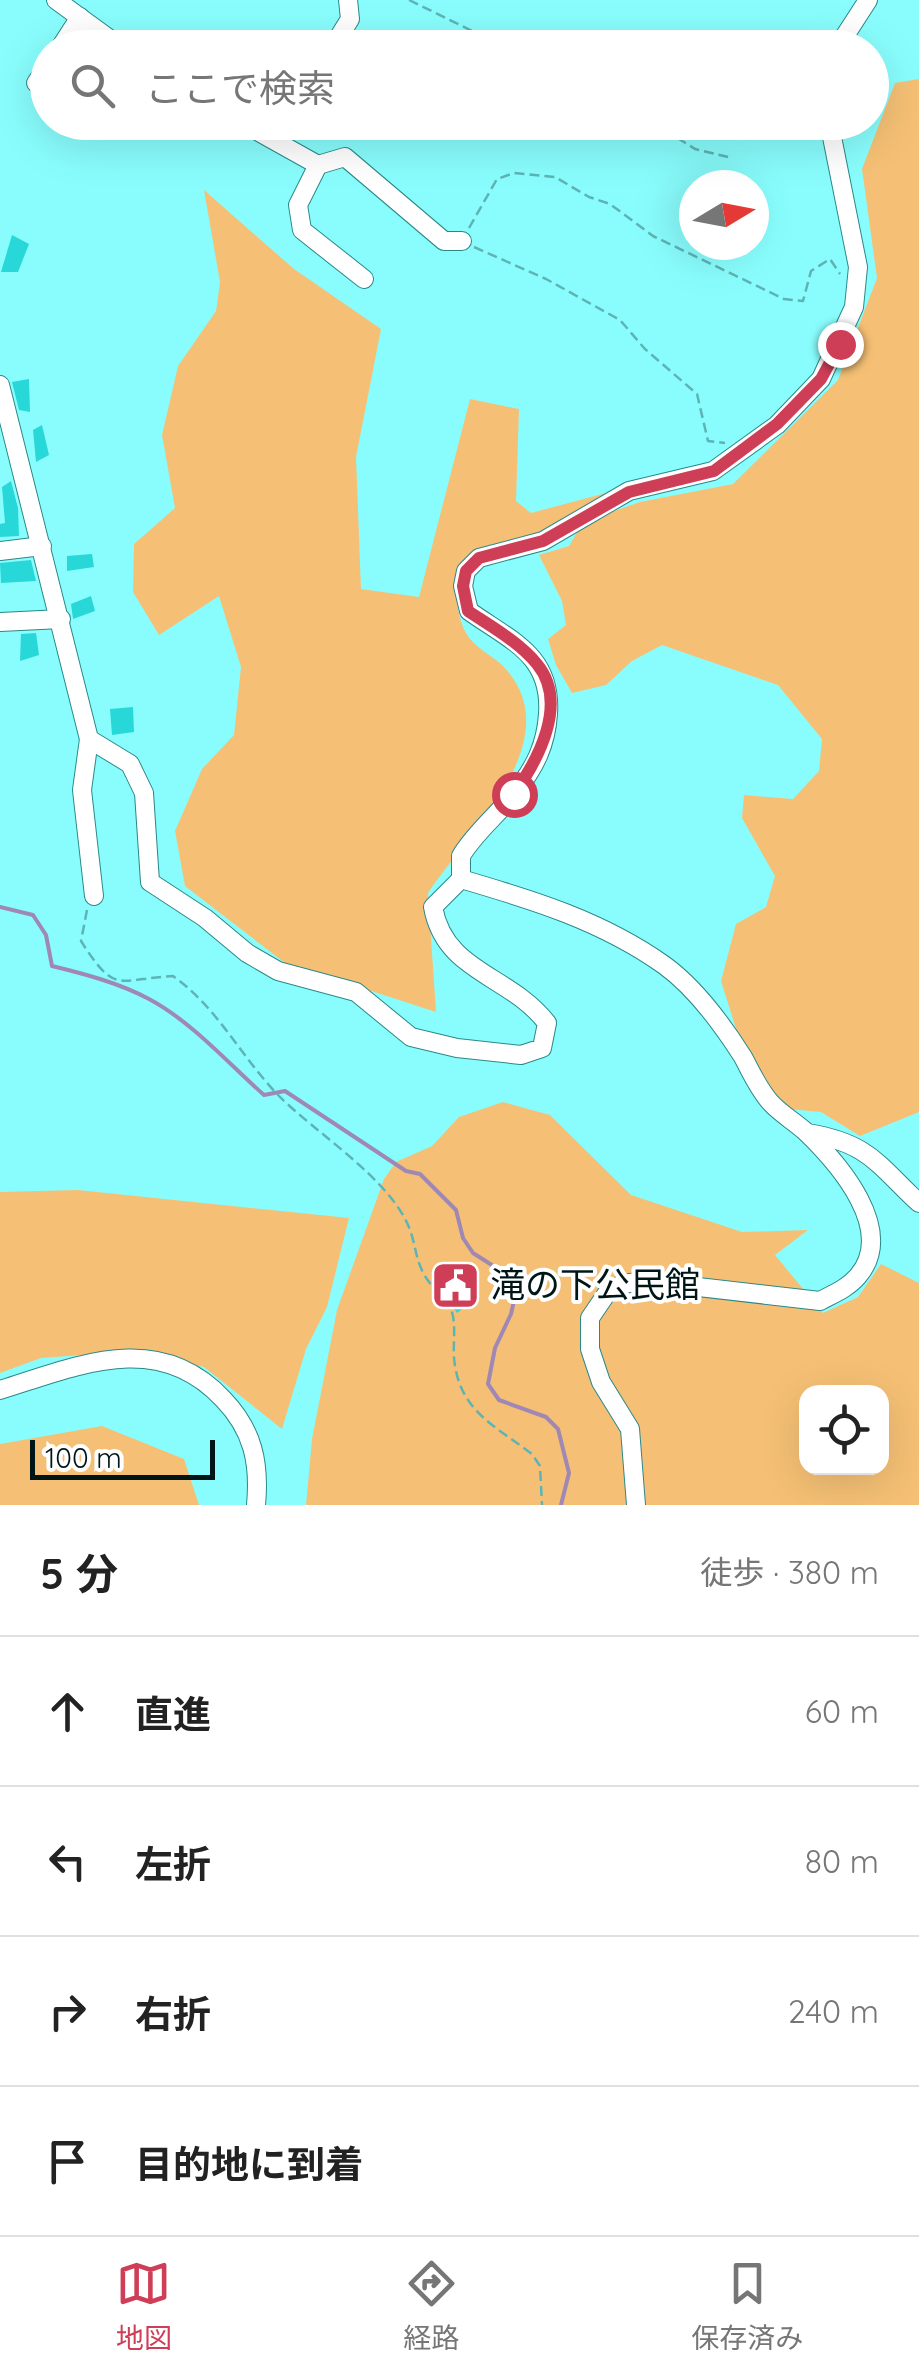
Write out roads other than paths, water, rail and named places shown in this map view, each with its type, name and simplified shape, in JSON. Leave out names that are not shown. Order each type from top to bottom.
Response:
[{"type":"street","points":[[56,0],[98,30]]},
{"type":"street","points":[[343,30],[352,11],[348,0]]},
{"type":"street","points":[[849,30],[868,0]]},
{"type":"street","points":[[72,30],[80,17]]},
{"type":"street","points":[[273,140],[318,165],[345,158],[444,242],[462,241]]},
{"type":"street","points":[[89,739],[130,764],[144,793],[150,882],[205,918],[247,953],[278,972],[356,992],[412,1037],[457,1048],[521,1055],[542,1048],[547,1023],[530,1002],[456,955],[437,926],[434,907],[461,879],[460,856],[536,763],[546,736],[550,690],[540,666],[519,646],[468,611],[463,586],[466,571],[479,558],[543,541],[629,492],[714,471],[777,424],[821,379],[854,308],[858,268],[833,140]]},
{"type":"street","points":[[318,165],[298,205],[302,230],[364,278]]},
{"type":"street","points":[[0,384],[89,739],[82,790],[94,896]]},
{"type":"street","points":[[0,471],[20,470]]},
{"type":"street","points":[[0,552],[42,546]]},
{"type":"street","points":[[0,622],[61,619]]},
{"type":"street","points":[[461,879],[576,916],[668,967],[693,990],[732,1041],[770,1102],[807,1133],[854,1187],[865,1208],[870,1246],[858,1276],[844,1289],[820,1301],[646,1282],[622,1284],[607,1293],[590,1318],[590,1349],[602,1382],[630,1429],[636,1505]]},
{"type":"street","points":[[807,1133],[839,1138],[859,1148],[919,1204]]},
{"type":"street","points":[[0,1390],[82,1364],[120,1358],[150,1358],[174,1364],[218,1392],[248,1433],[256,1456],[256,1505]]},
{"type":"waterway","points":[[0,907],[33,915],[46,935],[52,966],[114,984],[165,1008],[264,1095],[285,1091],[406,1171],[420,1174],[456,1210],[463,1238],[473,1253],[509,1276],[516,1292],[511,1314],[495,1348],[488,1384],[499,1400],[546,1417],[558,1429],[569,1473],[561,1505]]},
{"type":"place","name":"滝の下公民館","points":[[455,1285]]}]
